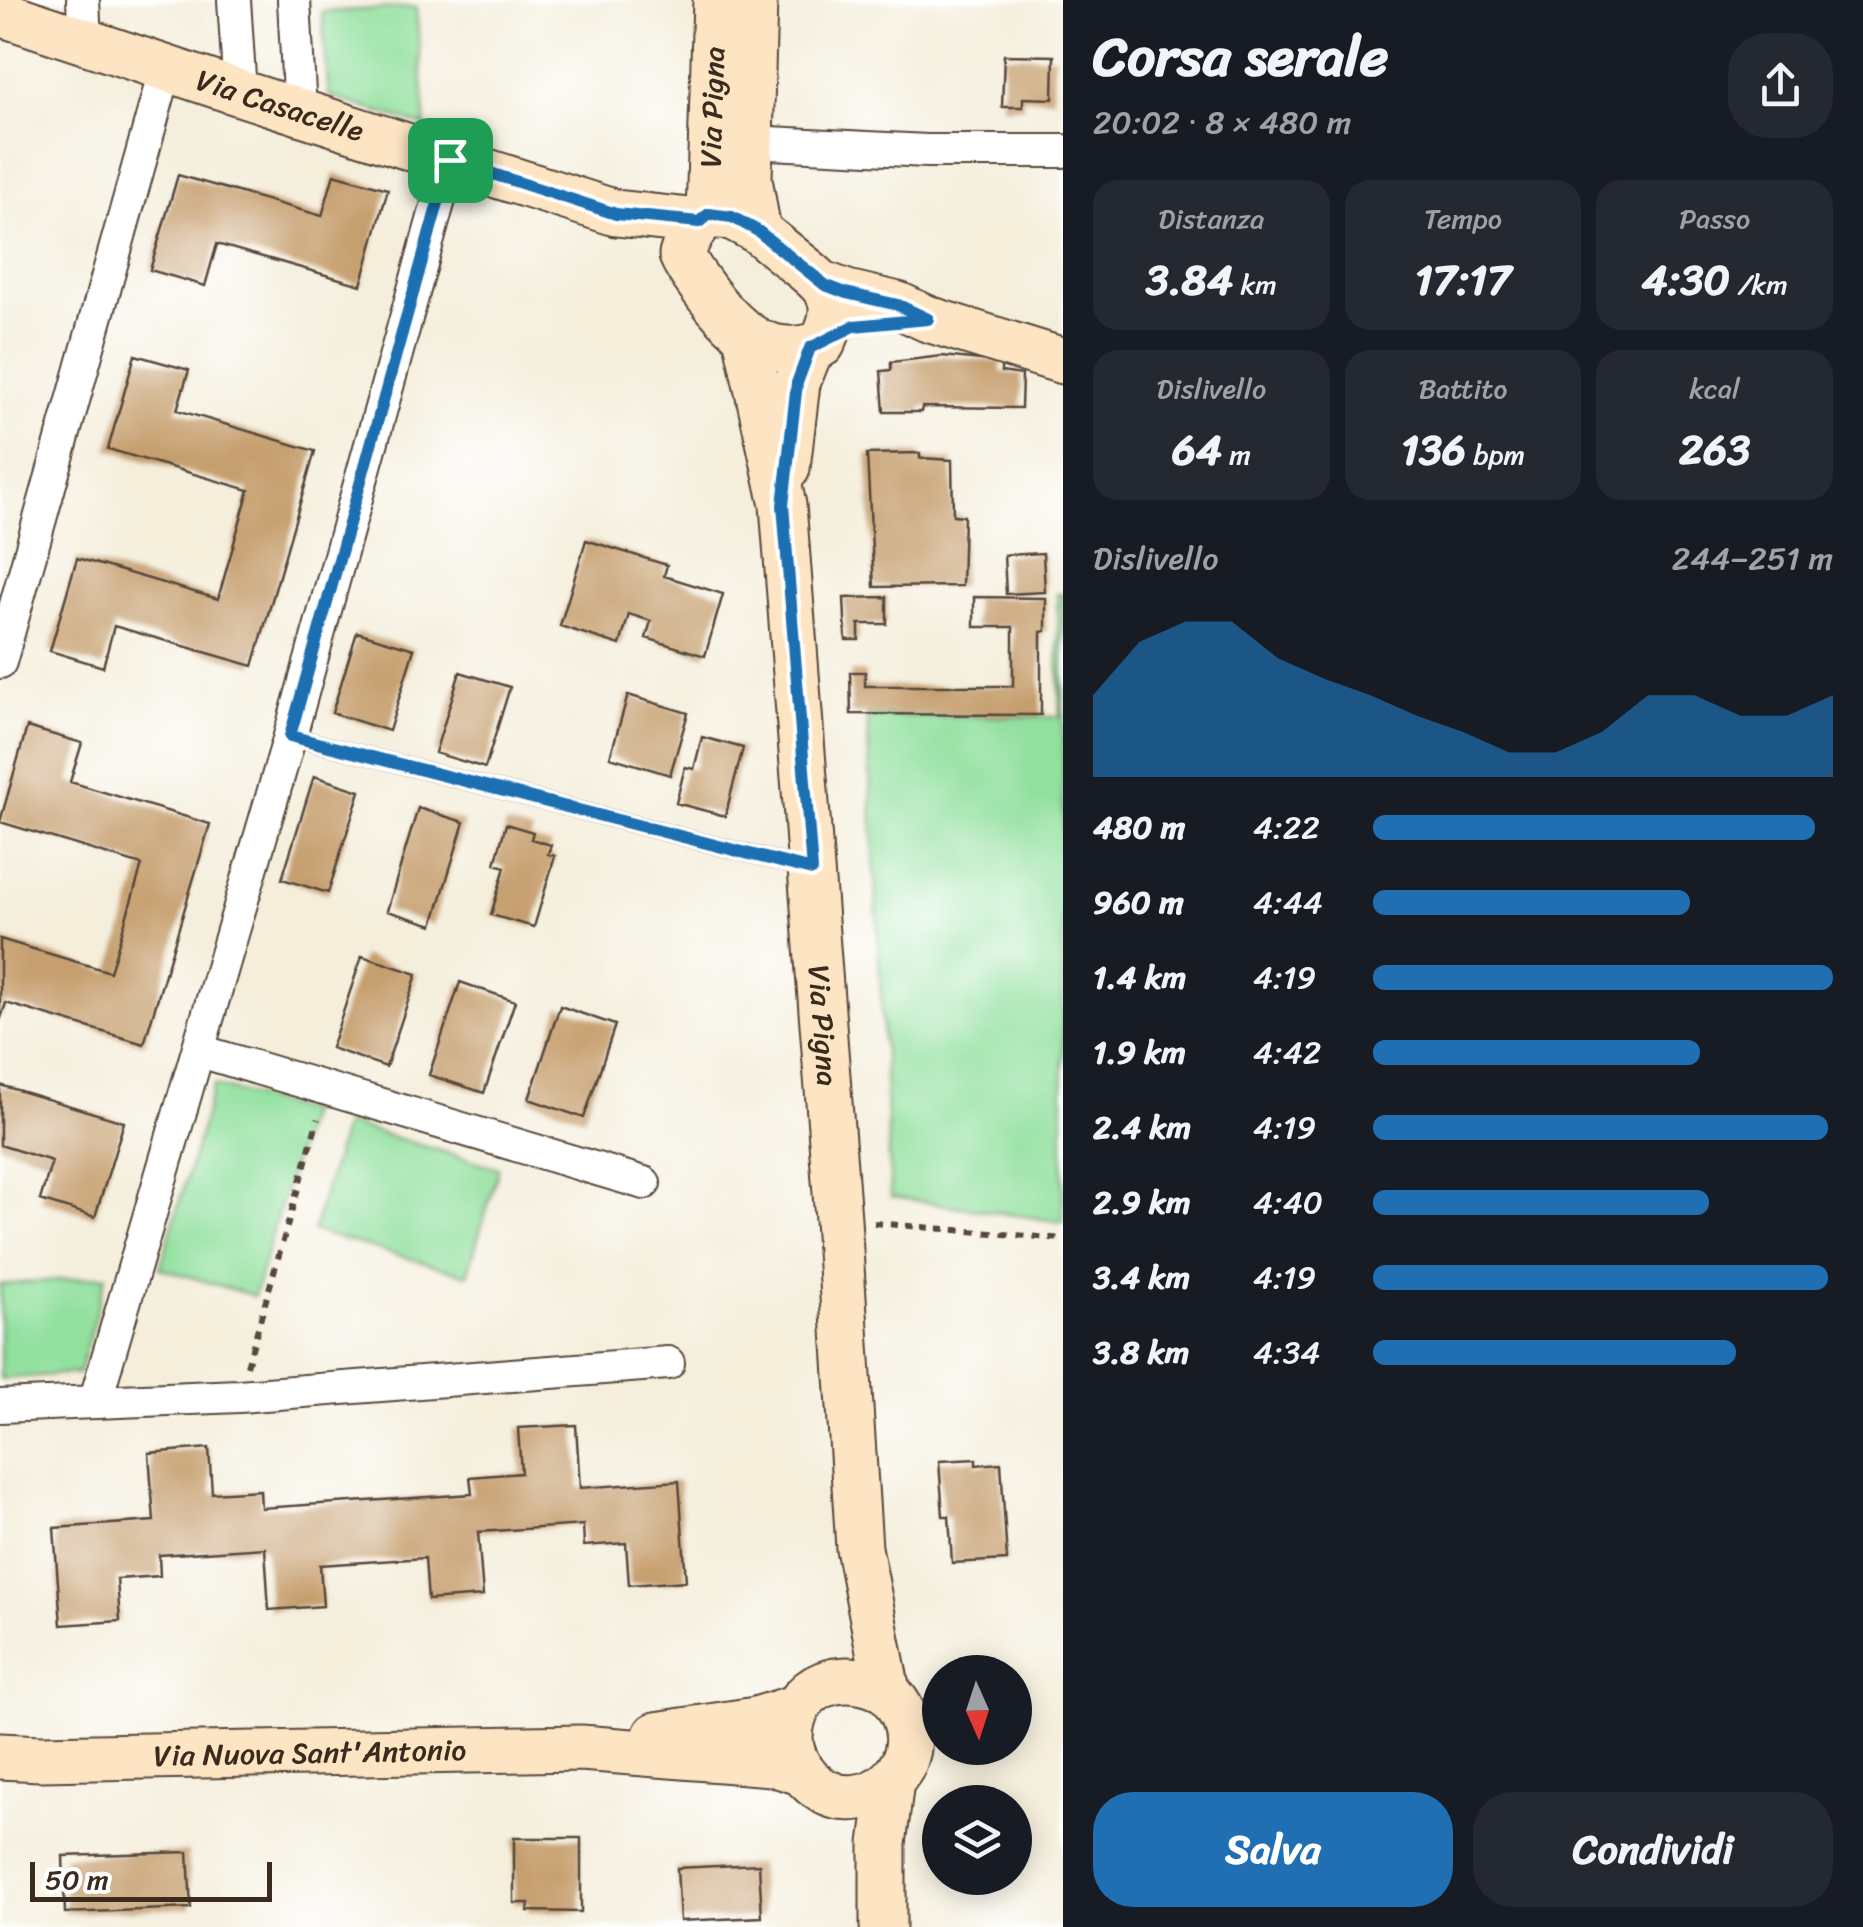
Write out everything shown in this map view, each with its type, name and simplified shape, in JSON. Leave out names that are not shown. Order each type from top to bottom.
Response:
[{"type":"main road","name":"Via Pigna","points":[[696,230],[716,0]]},
{"type":"main road","points":[[754,0],[749,178],[758,231]]},
{"type":"main road","name":"Via Casacelle","points":[[0,13],[84,20],[166,68],[616,214],[696,230]]},
{"type":"main road","points":[[928,319],[854,326],[816,346],[780,350],[746,336],[729,322],[685,263],[696,230],[732,217],[758,231],[825,285],[898,305],[928,319],[1063,361]]},
{"type":"main road","name":"Via Pigna","points":[[783,505],[797,383],[832,325],[833,309],[825,285]]},
{"type":"main road","name":"Via Pigna","points":[[746,336],[783,505],[859,1548],[887,1691],[899,1703],[910,1735],[902,1768],[891,1781],[883,1844],[882,1917]]},
{"type":"main road","name":"Via Pigna","points":[[859,1548],[850,1620],[839,1653],[792,1723],[790,1740],[794,1757],[843,1818],[882,1917]]},
{"type":"main road","points":[[811,1696],[839,1679],[872,1682],[887,1691]]},
{"type":"main road","name":"Via Nuova Sant'Antonio","points":[[581,1748],[756,1720],[811,1696]]},
{"type":"main road","name":"Via Nuova Sant'Antonio","points":[[14,1761],[581,1748],[772,1764],[814,1782]]},
{"type":"main road","points":[[814,1782],[844,1797],[877,1791],[891,1781]]},
{"type":"street","points":[[234,0],[240,93]]},
{"type":"street","points":[[294,0],[300,113]]},
{"type":"street","points":[[0,662],[166,68]]},
{"type":"street","points":[[749,142],[927,151],[1063,151]]},
{"type":"street","points":[[96,1402],[290,736],[450,160]]},
{"type":"street","points":[[200,1051],[644,1183]]},
{"type":"street","points":[[0,1406],[239,1396],[668,1363]]},
{"type":"lane","points":[[290,736],[812,870]]},
{"type":"path","points":[[239,1396],[326,1088]]},
{"type":"path","points":[[838,1220],[1063,1240]]},
{"type":"green space","points":[[416,7],[426,127],[329,96],[322,12]]},
{"type":"green space","points":[[1057,594],[1063,594],[1063,1222],[891,1197],[867,716],[1060,717]]},
{"type":"green space","points":[[214,1085],[308,1112],[254,1296],[160,1268]]},
{"type":"green space","points":[[345,1123],[499,1168],[467,1275],[313,1231]]},
{"type":"green space","points":[[106,1276],[79,1373],[0,1379],[0,1285]]},
{"type":"building","points":[[1004,55],[1054,56],[1053,99],[1023,98],[1023,107],[1002,107]]},
{"type":"building","points":[[334,174],[388,189],[361,285],[217,244],[205,286],[150,270],[178,175],[322,216]]},
{"type":"building","points":[[135,355],[189,370],[177,410],[315,451],[253,666],[114,626],[103,667],[50,651],[77,558],[218,599],[249,490],[108,449]]},
{"type":"building","points":[[942,356],[1001,362],[1001,372],[1022,375],[1021,408],[922,407],[921,412],[884,412],[881,371],[891,370],[891,362]]},
{"type":"building","points":[[920,453],[920,458],[952,460],[953,515],[964,516],[962,586],[874,587],[867,454]]},
{"type":"building","points":[[586,540],[667,565],[664,576],[723,594],[705,656],[646,638],[651,621],[629,614],[620,645],[560,626]]},
{"type":"building","points":[[1043,553],[1045,592],[1006,594],[1004,555]]},
{"type":"building","points":[[887,597],[887,624],[859,624],[859,640],[846,640],[844,598]]},
{"type":"building","points":[[974,597],[1046,598],[1046,631],[1041,632],[1041,715],[851,714],[850,672],[865,672],[865,686],[1013,686],[1013,627],[974,627]]},
{"type":"building","points":[[357,632],[414,649],[389,731],[332,713]]},
{"type":"building","points":[[460,672],[510,687],[485,768],[435,753]]},
{"type":"building","points":[[628,695],[688,713],[670,775],[610,757]]},
{"type":"building","points":[[27,727],[82,743],[70,782],[210,824],[144,1044],[6,1003],[0,1021],[0,939],[110,972],[142,865],[0,822]]},
{"type":"building","points":[[702,737],[743,748],[725,816],[676,803],[685,767],[694,769]]},
{"type":"building","points":[[314,776],[360,791],[328,893],[282,879]]},
{"type":"building","points":[[418,808],[464,822],[433,925],[387,911]]},
{"type":"building","points":[[506,824],[533,832],[531,839],[551,845],[548,854],[555,856],[534,927],[491,915],[505,867],[495,864]]},
{"type":"building","points":[[362,956],[417,974],[386,1067],[331,1048]]},
{"type":"building","points":[[460,982],[515,1001],[484,1093],[429,1075]]},
{"type":"building","points":[[560,1006],[615,1025],[584,1118],[529,1099]]},
{"type":"building","points":[[0,1085],[124,1122],[95,1217],[40,1200],[52,1161],[0,1145]]},
{"type":"building","points":[[576,1425],[580,1488],[679,1481],[686,1581],[629,1585],[626,1543],[584,1546],[583,1525],[478,1532],[483,1596],[428,1600],[425,1558],[320,1565],[323,1606],[269,1610],[265,1548],[159,1555],[160,1576],[117,1579],[120,1621],[61,1625],[54,1528],[154,1521],[149,1453],[209,1448],[212,1493],[260,1490],[261,1508],[472,1494],[470,1477],[521,1473],[518,1428]]},
{"type":"building","points":[[976,1459],[976,1465],[1001,1463],[1007,1560],[952,1563],[939,1461]]},
{"type":"building","points":[[514,1838],[581,1838],[581,1912],[528,1911],[529,1903],[514,1903]]},
{"type":"building","points":[[188,1852],[191,1908],[65,1913],[63,1856]]},
{"type":"building","points":[[759,1864],[762,1917],[680,1921],[677,1868]]},
{"type":"route","points":[[450,160],[616,214],[699,222],[709,214],[732,217],[758,231],[825,285],[898,305],[928,319],[854,326],[810,348],[797,383],[783,505],[812,870],[290,736],[450,160]]}]
